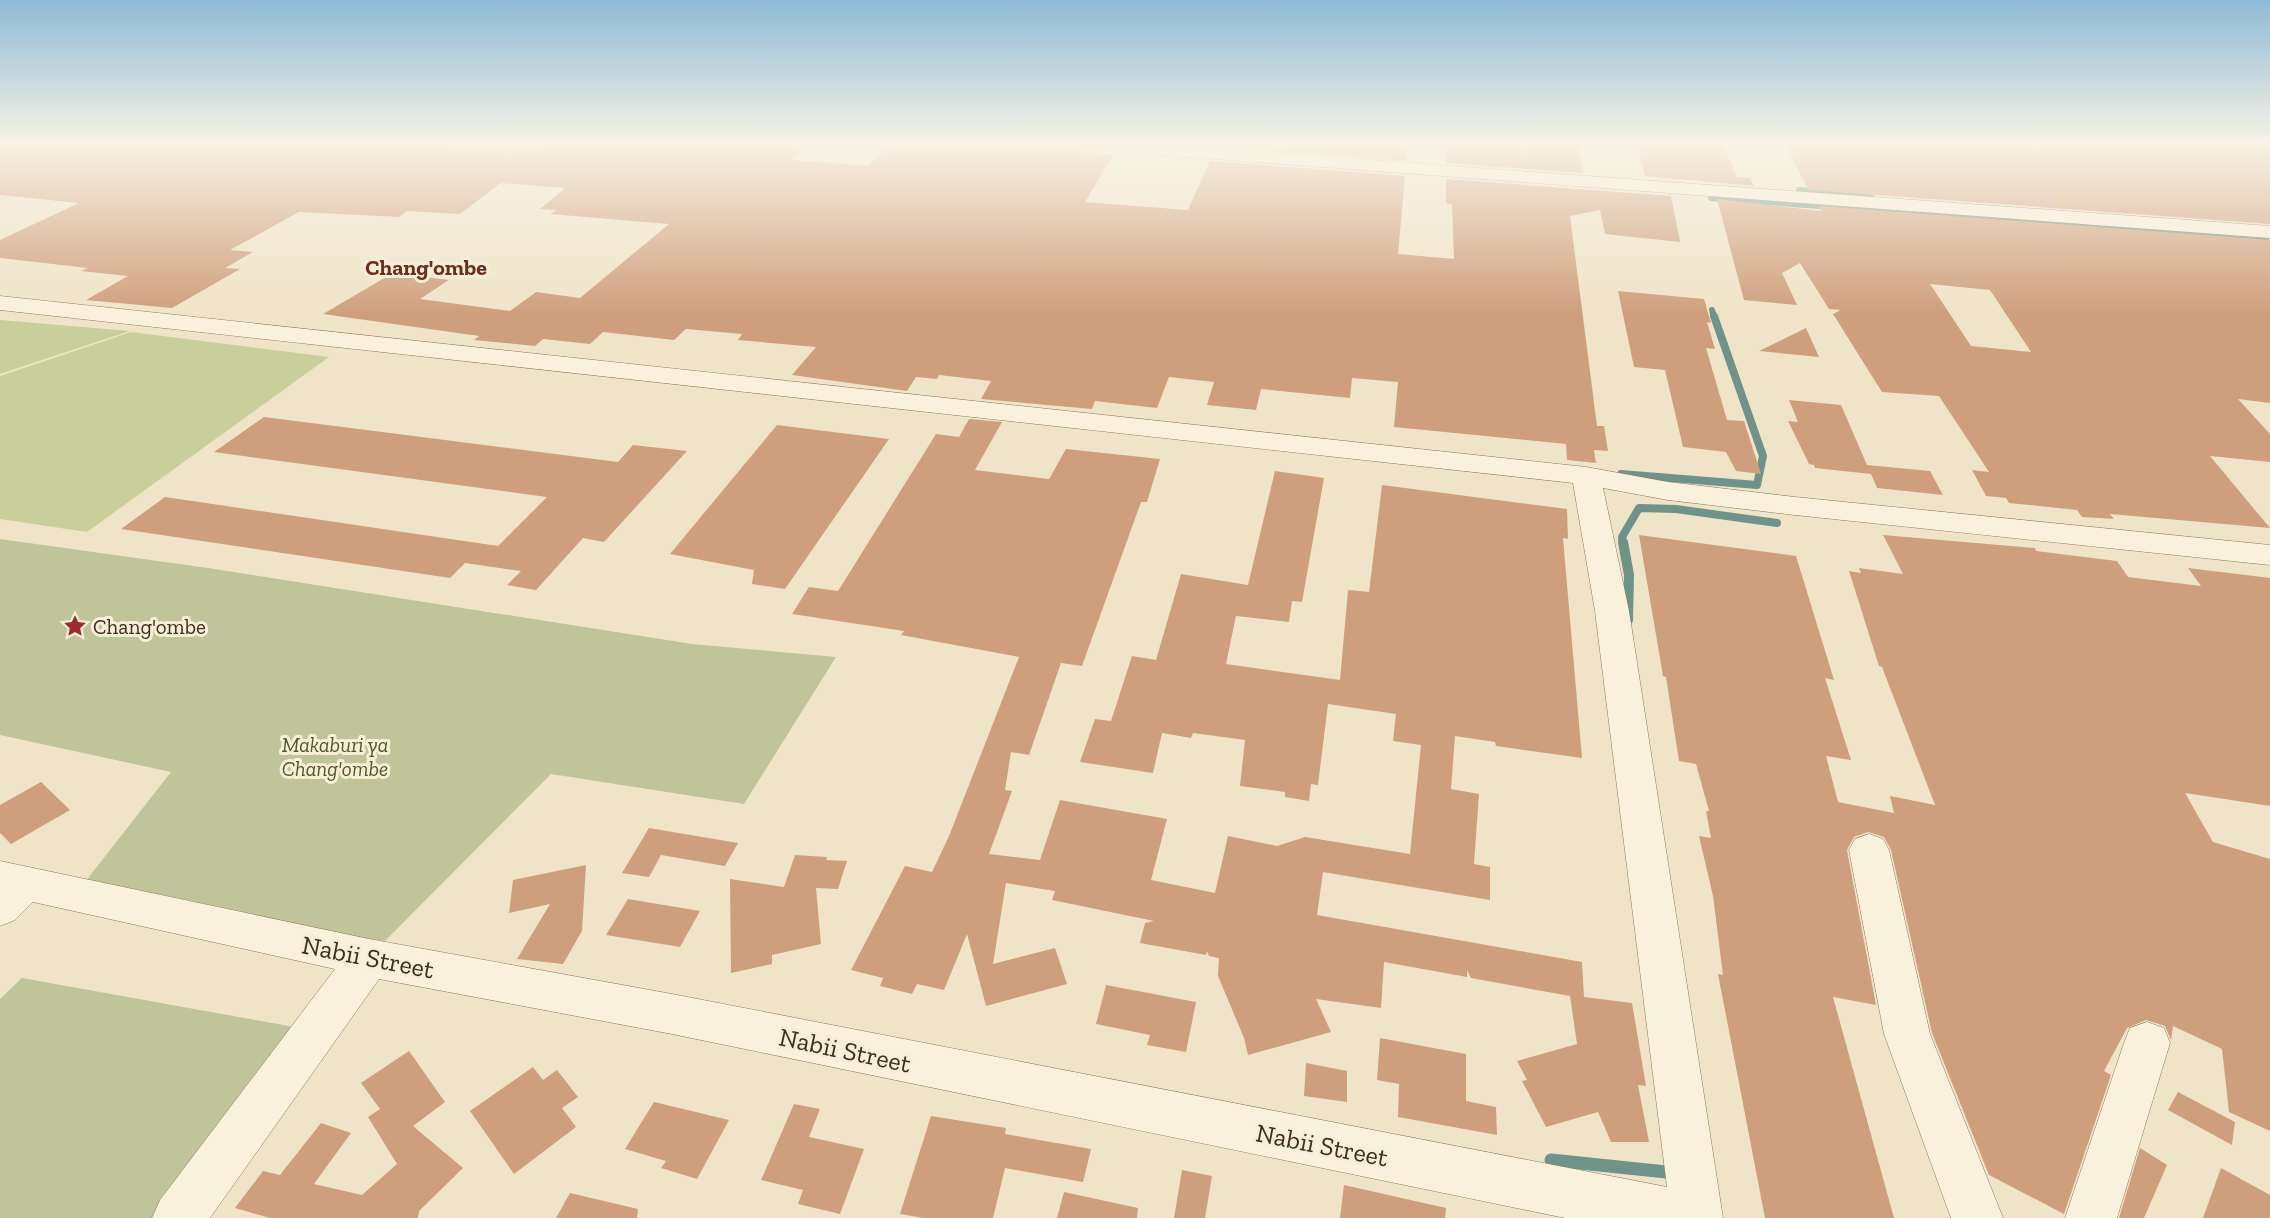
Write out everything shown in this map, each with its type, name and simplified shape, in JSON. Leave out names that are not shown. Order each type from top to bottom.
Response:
[{"type":"street","points":[[1840,200],[2270,232]]},
{"type":"street","points":[[0,303],[1586,476],[1668,491],[1795,506],[2270,555]]},
{"type":"street","points":[[1586,476],[1612,611],[1697,1218]]},
{"type":"street","points":[[1869,850],[1907,1034],[1977,1218]]},
{"type":"street","name":"Nabii Street","points":[[9,890],[672,1014],[1692,1218]]},
{"type":"street","points":[[178,1218],[369,958]]},
{"type":"street","points":[[2091,1218],[2147,1043]]},
{"type":"green space","points":[[0,320],[130,331],[0,374]]},
{"type":"green space","points":[[131,332],[329,357],[87,532],[0,519],[0,376]]},
{"type":"green space","name":"Makaburi ya Chang'ombe","points":[[0,539],[208,568],[692,644],[836,657],[744,804],[551,774],[385,941],[74,896],[171,772],[0,735]]},
{"type":"green space","points":[[22,978],[311,1030],[176,1218],[0,1218],[0,999]]},
{"type":"building","points":[[48,200],[479,200],[460,214],[407,211],[399,217],[299,212],[230,250],[253,252],[225,268],[240,269],[172,308],[86,300],[128,276],[81,271],[88,268],[0,258],[0,240],[79,203]]},
{"type":"building","points":[[551,200],[1086,200],[1085,202],[1188,210],[1193,200],[1403,200],[1398,254],[1454,259],[1452,204],[1446,203],[1446,200],[1672,200],[1680,242],[1605,234],[1600,210],[1570,216],[1597,426],[1604,426],[1608,451],[1594,450],[1596,463],[1567,460],[1566,444],[1394,427],[1398,382],[1352,378],[1350,398],[1261,389],[1256,410],[1207,405],[1214,382],[1169,377],[1157,408],[1095,401],[1092,409],[981,399],[991,381],[939,375],[937,379],[916,377],[907,391],[792,375],[816,347],[738,340],[742,334],[686,329],[674,340],[603,332],[590,344],[543,339],[535,346],[474,340],[479,336],[323,314],[393,273],[449,280],[420,299],[510,311],[536,292],[580,298],[669,224],[550,214],[556,210],[540,209]]},
{"type":"building","points":[[1717,200],[1821,211],[1819,206],[2270,240],[2270,403],[2238,399],[2270,434],[2270,462],[2210,456],[2270,528],[2110,514],[2114,519],[2082,517],[2077,510],[2009,503],[2006,498],[1986,496],[1972,470],[1989,472],[1939,396],[1882,392],[1833,314],[1841,310],[1829,309],[1800,263],[1782,273],[1797,305],[1744,300]],"holes":[[[1930,284],[1990,290],[2031,352],[1971,346]]]},
{"type":"building","points":[[1942,200],[2270,200],[2270,224]]},
{"type":"building","points":[[1618,291],[1704,299],[1711,323],[1707,322],[1715,349],[1706,348],[1727,420],[1744,421],[1761,474],[1736,471],[1726,452],[1683,447],[1665,370],[1634,367]]},
{"type":"building","points":[[1806,328],[1819,357],[1759,351]]},
{"type":"building","points":[[1789,400],[1841,405],[1867,465],[1930,471],[1943,495],[1877,488],[1871,474],[1815,468],[1814,465],[1809,464],[1788,421],[1798,422]]},
{"type":"building","points":[[264,417],[618,462],[633,445],[687,451],[604,542],[583,538],[536,590],[507,585],[521,571],[465,563],[450,578],[121,529],[165,497],[498,546],[547,497],[214,452]]},
{"type":"building","points":[[969,419],[1002,422],[975,470],[1049,479],[1066,449],[1160,459],[1147,502],[1141,502],[1082,666],[1061,663],[1029,755],[1011,752],[1005,790],[1012,791],[989,854],[1040,860],[1060,800],[1167,819],[1151,880],[1215,893],[1228,836],[1277,846],[1305,837],[1410,854],[1421,745],[1393,741],[1396,714],[1328,704],[1318,785],[1311,784],[1309,801],[1285,797],[1285,792],[1240,786],[1245,740],[1193,733],[1191,738],[1162,733],[1153,773],[1080,762],[1095,719],[1111,721],[1132,656],[1156,660],[1181,574],[1248,585],[1275,471],[1324,478],[1302,602],[1292,601],[1289,622],[1236,616],[1226,664],[1340,680],[1348,590],[1369,592],[1382,485],[1567,509],[1568,539],[1563,538],[1582,758],[1496,746],[1495,742],[1455,736],[1451,789],[1479,794],[1474,864],[1490,867],[1490,900],[1323,872],[1317,915],[1582,962],[1584,997],[1632,1003],[1646,1086],[1638,1085],[1649,1142],[1611,1142],[1598,1112],[1546,1127],[1522,1081],[1527,1080],[1517,1061],[1577,1044],[1570,996],[1471,978],[1467,970],[1467,977],[1384,962],[1381,1008],[1316,999],[1331,1032],[1248,1055],[1244,1038],[1218,976],[1219,958],[1209,956],[1207,951],[1206,955],[1140,943],[1145,923],[1154,921],[1052,900],[1055,891],[1006,883],[993,964],[1055,948],[1067,984],[986,1006],[967,934],[944,990],[917,984],[912,994],[880,986],[883,978],[851,970],[905,866],[932,872],[949,836],[1019,657],[901,635],[904,631],[792,614],[809,587],[838,591],[936,434],[959,437]]},
{"type":"building","points":[[777,425],[889,439],[785,589],[752,584],[754,570],[670,554]]},
{"type":"building","points":[[1639,535],[1796,556],[1834,680],[1825,678],[1851,760],[1826,756],[1838,802],[1894,813],[1890,796],[1935,805],[1882,667],[1879,666],[1849,571],[1861,573],[1859,568],[1903,574],[1883,535],[2035,548],[2036,551],[2117,561],[2128,577],[2201,586],[2188,568],[2270,578],[2270,806],[2185,793],[2213,842],[2270,859],[2270,1131],[2229,1112],[2222,1049],[2173,1026],[2171,1040],[2165,1026],[2146,1020],[2127,1028],[2104,1071],[2111,1075],[2064,1214],[1989,1175],[1932,1033],[1891,850],[1884,837],[1868,832],[1854,837],[1847,850],[1876,1005],[1833,997],[1894,1218],[1765,1218],[1718,974],[1723,975],[1713,896],[1699,836],[1711,838],[1706,811],[1709,811],[1696,764],[1679,761],[1666,677],[1663,676]]},
{"type":"building","points":[[41,782],[70,810],[11,844],[0,833],[0,805]]},
{"type":"building","points":[[649,828],[738,843],[725,866],[661,855],[649,877],[622,873]]},
{"type":"building","points":[[795,855],[847,861],[838,889],[816,888],[821,944],[772,955],[772,964],[731,973],[730,879],[784,887]]},
{"type":"building","points":[[586,865],[582,931],[563,964],[517,959],[550,904],[509,913],[513,880]]},
{"type":"building","points":[[628,899],[700,911],[680,947],[606,935]]},
{"type":"building","points":[[1106,985],[1196,1002],[1186,1052],[1147,1045],[1150,1035],[1096,1024]]},
{"type":"building","points":[[1380,1038],[1466,1054],[1466,1101],[1496,1107],[1497,1135],[1398,1117],[1399,1084],[1377,1080]]},
{"type":"building","points":[[409,1051],[445,1102],[413,1126],[463,1168],[419,1211],[418,1218],[270,1218],[235,1208],[263,1171],[280,1175],[321,1123],[351,1133],[314,1184],[362,1195],[397,1164],[368,1117],[380,1109],[361,1083]]},
{"type":"building","points":[[1306,1063],[1347,1071],[1347,1102],[1304,1096]]},
{"type":"building","points":[[533,1067],[543,1080],[557,1070],[578,1097],[562,1108],[576,1127],[514,1174],[470,1111]]},
{"type":"building","points":[[2178,1092],[2235,1122],[2232,1145],[2168,1110]]},
{"type":"building","points":[[654,1102],[729,1120],[697,1179],[661,1168],[666,1161],[625,1149]]},
{"type":"building","points":[[794,1104],[820,1109],[809,1137],[864,1149],[840,1214],[798,1204],[803,1190],[761,1180]]},
{"type":"building","points":[[931,1116],[1006,1128],[1005,1134],[1091,1149],[1083,1182],[1005,1168],[993,1218],[924,1218],[900,1214]]},
{"type":"building","points":[[2140,1148],[2167,1165],[2144,1218],[2119,1218]]},
{"type":"building","points":[[2221,1168],[2270,1195],[2270,1218],[2203,1218]]},
{"type":"building","points":[[1182,1170],[1212,1176],[1205,1218],[1174,1218]]},
{"type":"building","points":[[1344,1185],[1446,1208],[1445,1218],[1340,1218]]},
{"type":"building","points":[[1064,1192],[1138,1208],[1137,1218],[1057,1218]]},
{"type":"building","points":[[570,1193],[638,1209],[637,1218],[556,1218]]},
{"type":"waterway","points":[[1736,200],[2266,239]]},
{"type":"waterway","points":[[1712,310],[1714,317]]},
{"type":"waterway","points":[[1621,474],[1757,485],[1763,456],[1714,316]]},
{"type":"waterway","points":[[1623,543],[1622,537],[1639,508],[1676,509],[1777,523]]},
{"type":"waterway","points":[[1623,542],[1629,575],[1628,620]]},
{"type":"waterway","points":[[1551,1160],[1676,1173]]},
{"type":"place","name":"Chang'ombe","points":[[75,626]]},
{"type":"district","name":"Chang'ombe","points":[[426,267]]}]
